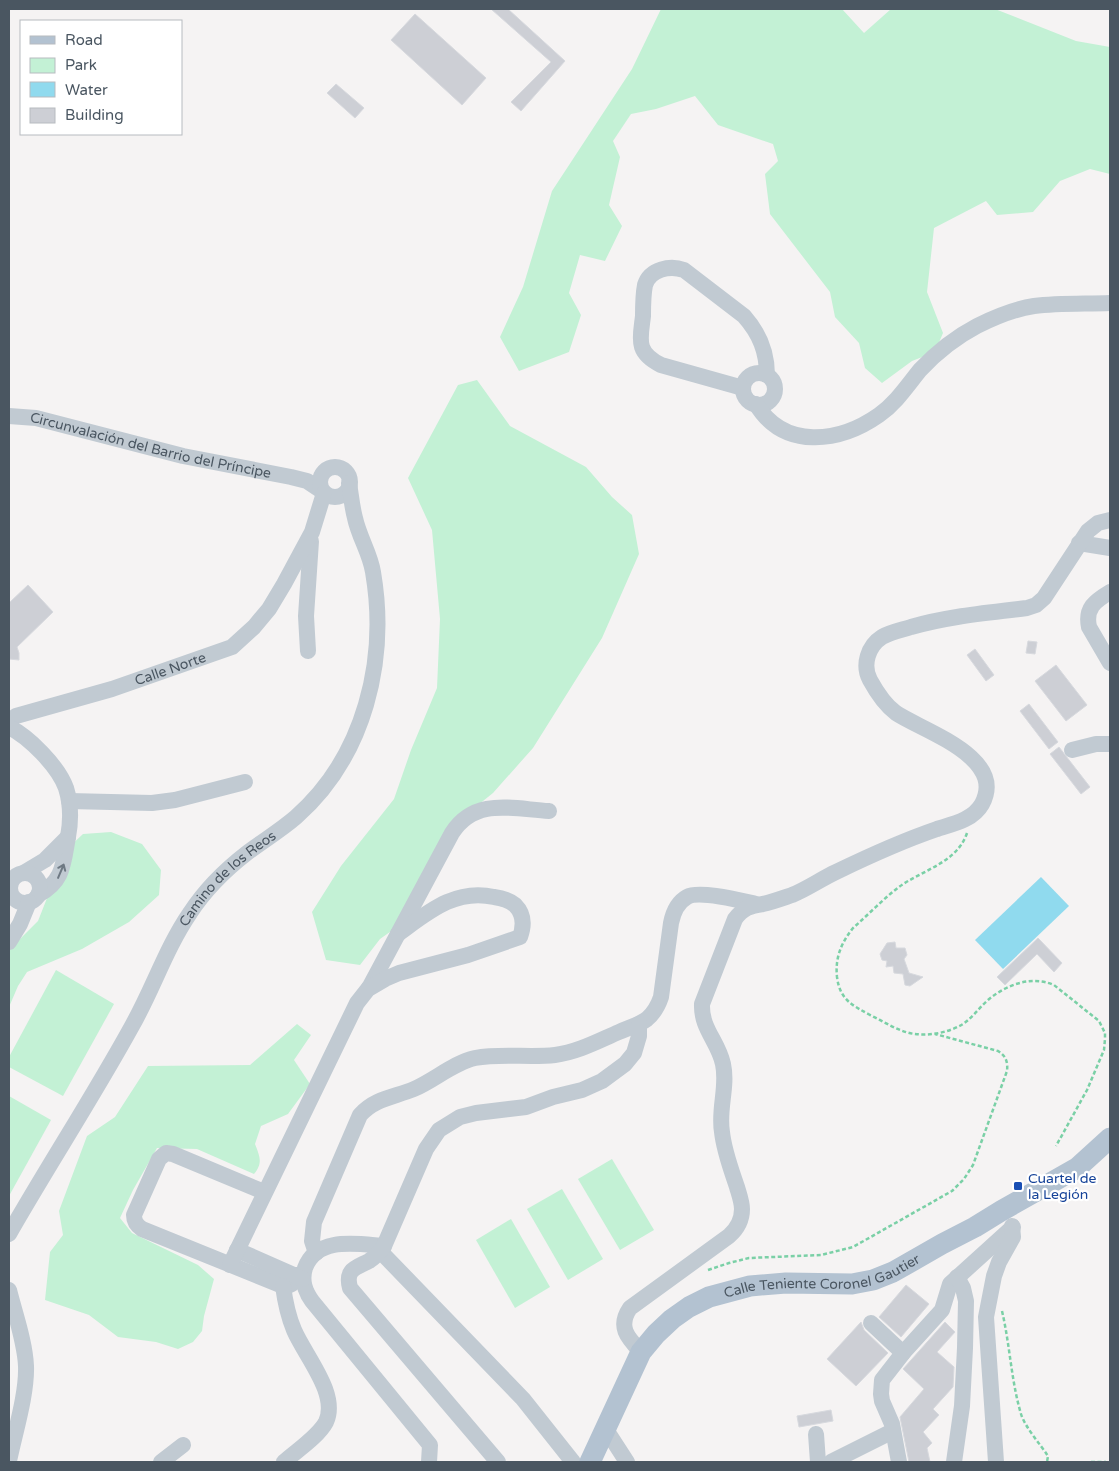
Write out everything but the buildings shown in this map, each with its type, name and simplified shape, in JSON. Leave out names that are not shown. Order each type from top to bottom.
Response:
[{"type":"main road","name":"Calle Teniente Coronel Gautier","points":[[588,1461],[641,1352],[672,1319],[709,1297],[750,1286],[786,1283],[852,1284],[873,1280],[893,1272],[975,1227],[1007,1219],[1077,1168],[1110,1138]]},
{"type":"street","points":[[743,388],[661,365],[646,354],[640,341],[645,285],[653,274],[665,268],[684,270],[744,316],[752,325],[763,344],[766,354],[767,375]]},
{"type":"street","points":[[756,404],[766,402],[774,394],[774,384],[767,375],[762,373],[752,375],[744,383],[743,388],[746,398],[756,404],[775,426],[805,438],[836,434],[879,415],[902,394],[922,369],[940,351],[960,336],[990,320],[1020,309],[1035,306],[1110,303]]},
{"type":"street","name":"Circunvalación del Barrio del Príncipe","points":[[9,416],[41,419],[183,456],[291,476],[307,482],[326,493]]},
{"type":"street","points":[[338,468],[346,473],[349,484],[344,494],[338,497],[326,493],[320,485],[323,473],[329,469],[338,468]]},
{"type":"street","name":"Circunvalación del Barrio del Príncipe","points":[[291,476],[323,473]]},
{"type":"street","name":"Camino de los Reos","points":[[10,1232],[134,1024],[168,950],[191,912],[232,865],[281,829],[311,802],[337,769],[357,732],[370,692],[374,672],[378,617],[373,569],[355,520],[349,484]]},
{"type":"street","points":[[308,650],[306,616],[312,532],[326,493]]},
{"type":"street","name":"Camino de los Reos","points":[[326,493],[355,520]]},
{"type":"street","points":[[316,1253],[312,1241],[314,1222],[360,1115],[369,1106],[377,1101],[415,1088],[460,1063],[474,1058],[564,1054],[586,1047],[639,1024],[655,1010],[661,997],[673,915],[682,901],[688,896],[712,895],[763,904],[794,894],[889,848],[975,814],[984,800],[986,784],[981,768],[952,743],[894,711],[878,692],[867,674],[866,666],[870,651],[885,636],[920,624],[961,616],[1036,606],[1044,598],[1093,526],[1110,520]]},
{"type":"street","name":"Calle Norte","points":[[9,721],[16,716],[131,682],[232,647],[269,609],[312,532]]},
{"type":"street","points":[[1080,543],[1110,548]]},
{"type":"street","points":[[1110,592],[1092,604],[1087,621],[1110,663]]},
{"type":"street","points":[[9,727],[18,732],[46,756],[66,787],[69,801],[70,818],[65,860],[58,877],[47,890],[21,896]]},
{"type":"street","points":[[1072,750],[1096,744],[1110,744]]},
{"type":"street","points":[[69,801],[152,803],[176,800],[245,782]]},
{"type":"street","points":[[233,1257],[357,1003],[368,989],[452,833],[463,819],[476,811],[489,808],[549,811]]},
{"type":"street","points":[[21,896],[10,884],[15,876],[45,860],[68,837]]},
{"type":"street","points":[[9,941],[21,896],[40,886],[37,878],[25,872]]},
{"type":"street","points":[[368,989],[399,973],[468,955],[520,937],[523,923],[521,914],[515,905],[510,902],[491,896],[474,895],[463,896],[442,903],[398,934]]},
{"type":"street","points":[[641,1352],[628,1337],[624,1328],[624,1318],[630,1308],[729,1236],[737,1227],[742,1215],[741,1202],[722,1134],[721,1113],[725,1082],[724,1066],[719,1050],[705,1027],[702,1004],[735,919],[744,909],[756,904]]},
{"type":"street","points":[[498,1462],[350,1288],[348,1280],[351,1272],[357,1266],[370,1260],[382,1249],[426,1149],[439,1130],[460,1117],[484,1111],[526,1107],[553,1097],[582,1090],[602,1081],[625,1064],[634,1053],[639,1036],[639,1024]]},
{"type":"street","points":[[264,1192],[173,1154],[166,1154],[157,1163],[134,1215],[136,1223],[142,1229],[233,1257],[294,1280],[430,1445],[431,1456],[429,1462]]},
{"type":"street","points":[[899,1462],[893,1431],[882,1401],[882,1380],[903,1353],[942,1310],[948,1288],[1007,1219],[1014,1234],[999,1262],[994,1276],[986,1317],[996,1462]]},
{"type":"street","points":[[284,1462],[320,1430],[328,1417],[329,1402],[328,1395],[295,1332],[286,1303],[294,1280],[316,1253],[332,1245],[350,1244],[382,1249],[523,1399],[588,1461]]},
{"type":"street","points":[[954,1462],[962,1406],[966,1301],[963,1288],[957,1278]]},
{"type":"street","points":[[9,1290],[25,1356],[26,1376],[9,1461]]},
{"type":"street","points":[[9,1317],[20,1336]]},
{"type":"street","points":[[872,1323],[903,1353]]},
{"type":"street","points":[[604,1428],[627,1462]]},
{"type":"street","points":[[831,1462],[893,1431]]},
{"type":"street","points":[[816,1434],[818,1462]]},
{"type":"street","points":[[161,1462],[183,1445]]},
{"type":"path","points":[[968,818],[965,840],[957,852],[900,887],[853,928],[842,944],[837,962],[838,985],[851,1005],[905,1032],[915,1034],[935,1034],[951,1030],[965,1023],[987,1001],[1008,987],[1031,980],[1054,985],[1094,1016],[1105,1033],[1104,1050],[1078,1109],[1056,1146]]},
{"type":"path","points":[[707,1271],[749,1258],[821,1255],[842,1251],[864,1241],[945,1195],[964,1180],[976,1158],[1007,1071],[1007,1062],[1006,1058],[998,1051],[935,1034]]},
{"type":"path","points":[[1002,1307],[1007,1330],[1011,1367],[1022,1416],[1048,1456],[1047,1462]]},
{"type":"path","points":[[1091,1462],[1106,1462]]},
{"type":"green space","points":[[661,9],[842,9],[864,33],[891,9],[995,9],[1076,41],[1110,47],[1110,174],[1090,169],[1060,181],[1033,212],[997,215],[986,201],[934,228],[927,292],[943,333],[935,352],[912,361],[882,383],[865,368],[859,343],[835,317],[830,292],[770,214],[765,174],[778,161],[773,144],[718,125],[695,96],[656,109],[631,114],[613,141],[620,157],[609,205],[622,226],[605,261],[580,255],[569,293],[581,315],[569,352],[519,371],[500,337],[523,287],[552,191],[632,69]]},
{"type":"green space","points":[[477,380],[510,426],[586,467],[612,497],[632,515],[639,554],[602,638],[533,748],[493,793],[468,813],[397,927],[380,939],[360,965],[326,960],[312,912],[341,866],[394,799],[411,750],[437,688],[440,619],[432,530],[408,478],[458,385]]},
{"type":"green space","points":[[111,832],[142,844],[161,870],[159,895],[129,922],[82,949],[27,972],[18,986],[9,1007],[9,950],[38,921],[66,850],[83,834]]},
{"type":"green space","points":[[56,970],[114,1004],[63,1096],[9,1067],[9,1057]]},
{"type":"green space","points":[[297,1024],[311,1035],[294,1060],[310,1084],[288,1114],[261,1126],[255,1144],[260,1163],[254,1174],[197,1149],[157,1148],[133,1190],[120,1218],[132,1233],[198,1265],[214,1279],[202,1331],[193,1342],[178,1349],[156,1342],[118,1337],[89,1315],[45,1300],[50,1252],[63,1235],[59,1211],[87,1136],[115,1117],[148,1066],[250,1065]]},
{"type":"green space","points":[[9,1096],[51,1120],[9,1196]]},
{"type":"green space","points":[[612,1159],[654,1230],[620,1250],[578,1179]]},
{"type":"green space","points":[[562,1189],[603,1259],[568,1280],[527,1209]]},
{"type":"green space","points":[[511,1219],[550,1287],[515,1308],[476,1240]]},
{"type":"water","points":[[1041,877],[1069,906],[1003,969],[975,940]]},
{"type":"place","name":"Cuartel de la Legión","points":[[1018,1186]]}]
